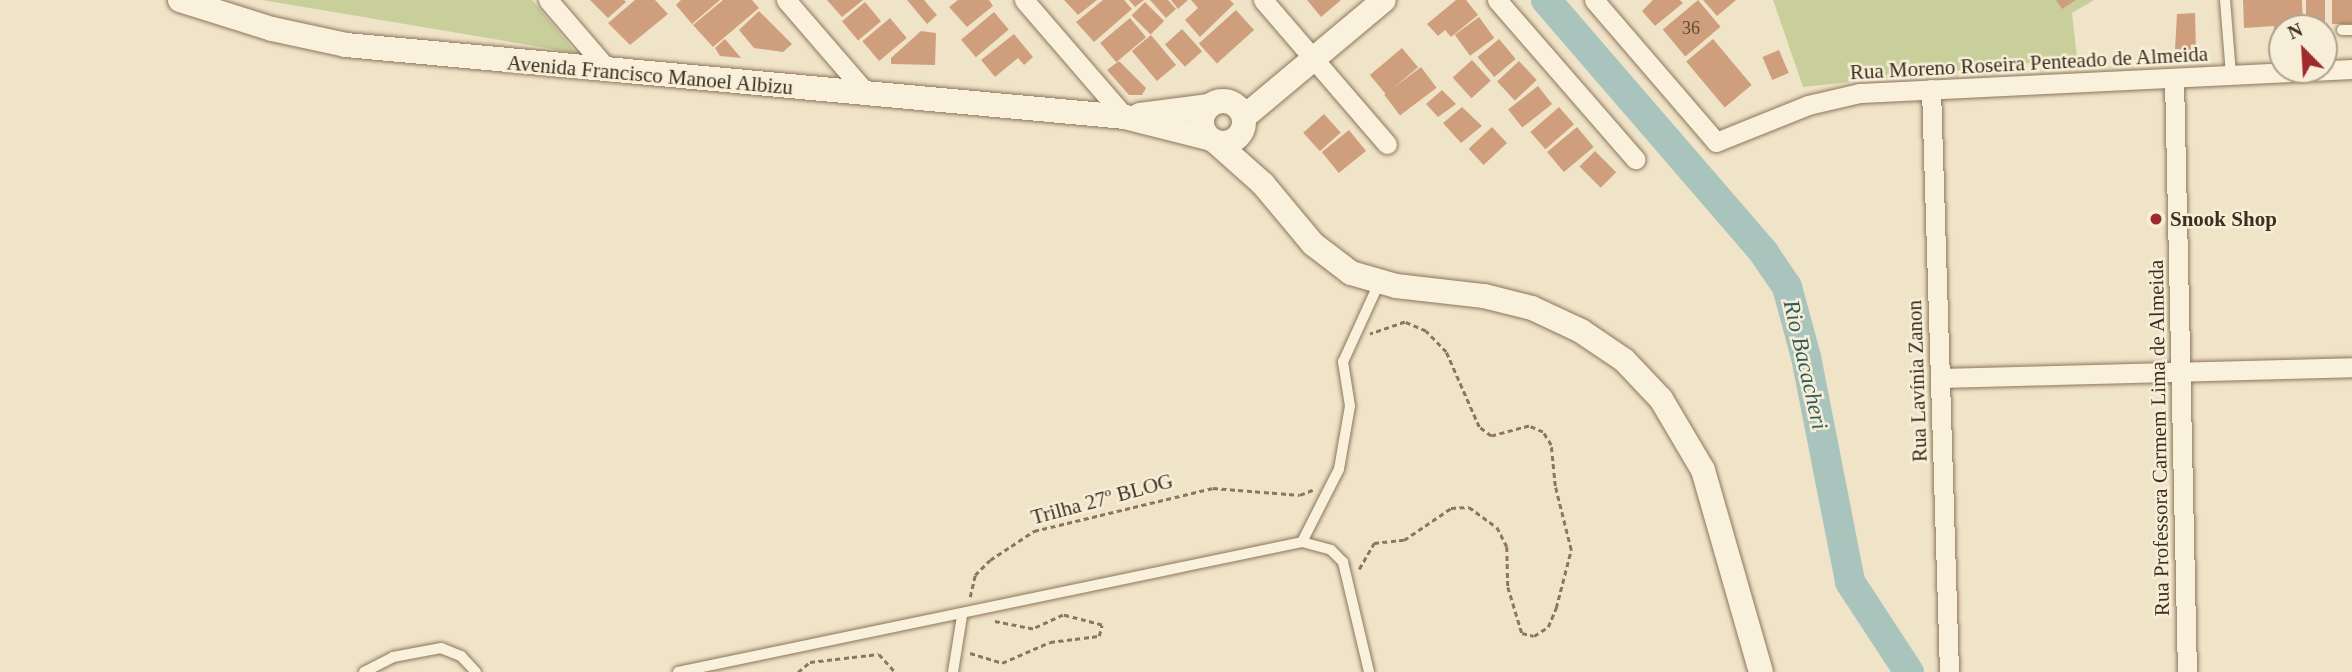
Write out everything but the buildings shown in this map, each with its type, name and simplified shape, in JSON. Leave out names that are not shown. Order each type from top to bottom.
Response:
[{"type":"street","points":[[548,0],[609,71]]},
{"type":"street","points":[[786,0],[867,94]]},
{"type":"street","points":[[1024,0],[1125,117]]},
{"type":"street","points":[[1263,0],[1387,144]]},
{"type":"street","name":"Avenida Francisco Manoel Albizu","points":[[1244,123],[1384,0]]},
{"type":"street","points":[[1497,0],[1635,159]]},
{"type":"street","name":"Rua Moreno Roseira Penteado de Almeida","points":[[1594,0],[1716,142],[1835,97],[1931,89],[2352,69]]},
{"type":"street","name":"Avenida Francisco Manoel Albizu","points":[[194,2],[346,45],[1125,117],[1212,140]]},
{"type":"street","name":"Avenida Francisco Manoel Albizu","points":[[1125,117],[1217,104],[1314,59]]},
{"type":"street","name":"Rua Professora Carmem Lima de Almeida","points":[[2174,78],[2187,672]]},
{"type":"street","name":"Rua Lavínia Zanon","points":[[1931,89],[1949,672]]},
{"type":"street","points":[[1263,184],[1237,106],[1217,104],[1202,118],[1212,140],[1263,184],[1325,255],[1351,273],[1379,283],[1485,296],[1532,308],[1604,345],[1643,380],[1677,422],[1703,470],[1761,672]]},
{"type":"street","points":[[1212,140],[1230,143],[1244,123]]},
{"type":"street","points":[[1940,377],[2352,367]]},
{"type":"lane","points":[[2225,0],[2231,75]]},
{"type":"lane","points":[[1302,542],[1339,469],[1350,406],[1343,362],[1379,283]]},
{"type":"lane","points":[[678,672],[977,613],[1302,542],[1331,550],[1343,562],[1353,588],[1358,641],[1369,672]]},
{"type":"lane","points":[[954,667],[962,616]]},
{"type":"lane","points":[[364,672],[393,657],[441,648],[461,656],[476,672]]},
{"type":"path","points":[[1346,351],[1381,328],[1405,322],[1416,326],[1446,352],[1479,427],[1491,436],[1529,426],[1543,432],[1551,445],[1555,486],[1571,550],[1556,608],[1548,627],[1534,636],[1522,633],[1508,587],[1507,547],[1497,527],[1469,508],[1451,508],[1404,540],[1374,543],[1353,588]]},
{"type":"path","name":"Trilha 27º BLOG","points":[[977,613],[969,595],[975,575],[1011,543],[1034,531],[1213,488],[1300,495],[1321,486],[1339,469]]},
{"type":"path","points":[[954,667],[968,653],[1002,663],[1050,642],[1099,636],[1102,625],[1063,615],[1032,629],[996,623],[977,613]]},
{"type":"path","points":[[798,672],[810,662],[879,654],[895,672]]},
{"type":"green space","points":[[262,0],[532,0],[576,53]]},
{"type":"green space","points":[[1773,0],[2094,0],[2072,13],[2077,58],[1803,87]]},
{"type":"waterway","name":"Rio Bacacheri","points":[[1546,0],[1764,253],[1787,287],[1806,357],[1850,582],[1909,672]]},
{"type":"place","name":"Snook Shop","points":[[2156,219]]}]
